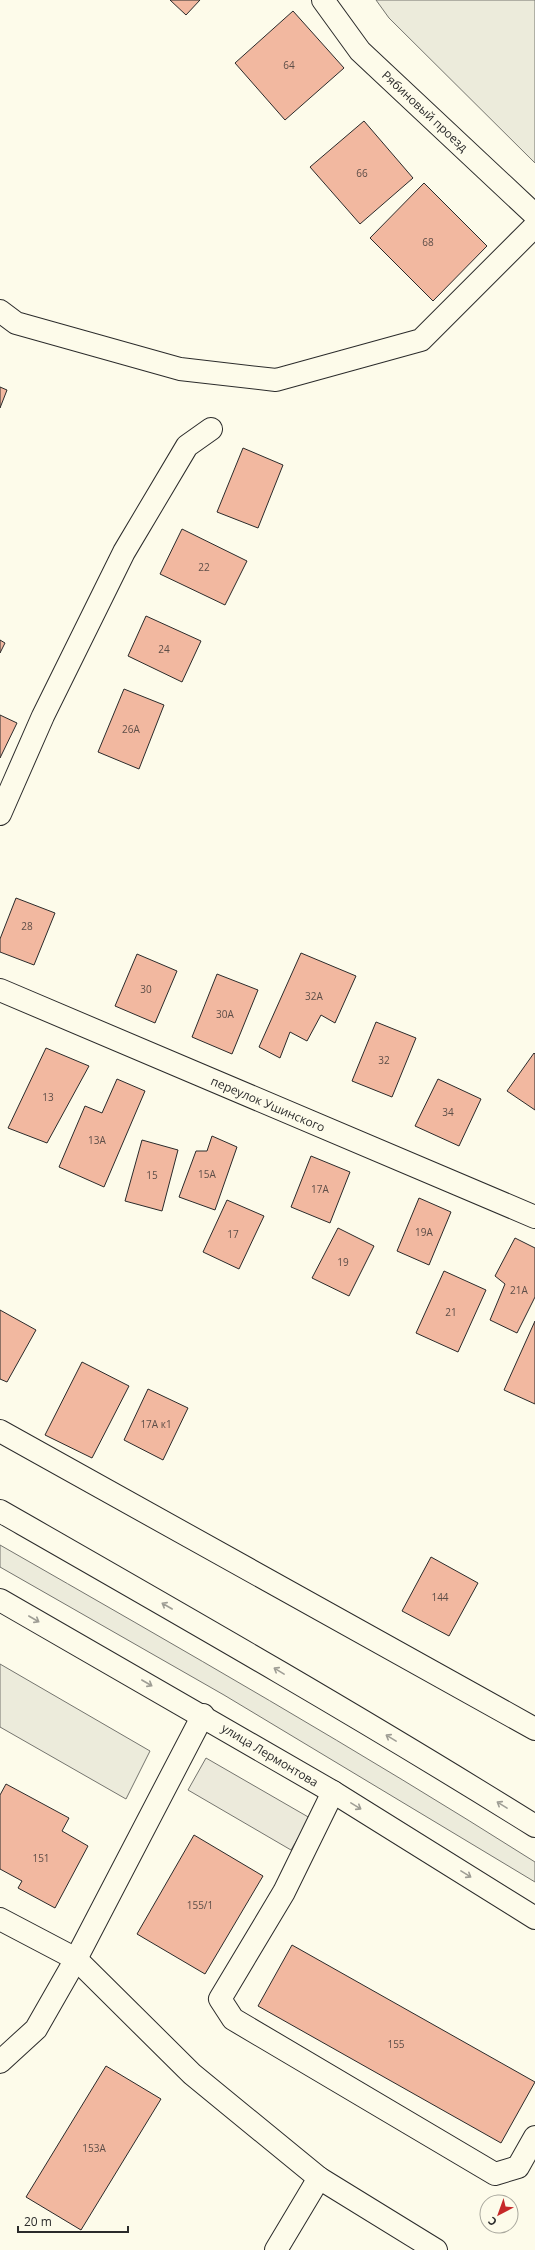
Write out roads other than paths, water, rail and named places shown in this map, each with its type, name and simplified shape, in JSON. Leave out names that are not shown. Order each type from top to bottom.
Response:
[{"type":"street","name":"Рябиновый проезд","points":[[323,0],[360,51],[535,215]]},
{"type":"street","points":[[0,311],[16,323],[180,368],[276,380],[421,340],[535,226]]},
{"type":"street","points":[[0,814],[43,716],[124,552],[187,446],[211,428]]},
{"type":"street","name":"переулок Ушинского","points":[[0,990],[535,1217]]},
{"type":"street","points":[[0,1431],[535,1729]]},
{"type":"street","points":[[0,1511],[269,1665],[432,1762],[535,1826]]},
{"type":"street","name":"улица Лермонтова","points":[[0,1600],[202,1715],[333,1792],[535,1918]]},
{"type":"street","points":[[0,2062],[36,2029],[76,1959],[202,1715]]},
{"type":"street","points":[[333,1792],[284,1892],[220,1999],[232,2019],[495,2174],[518,2167],[535,2137]]},
{"type":"street","points":[[0,1919],[76,1959],[192,2074],[319,2178],[436,2250]]},
{"type":"street","points":[[276,2250],[319,2178]]}]
